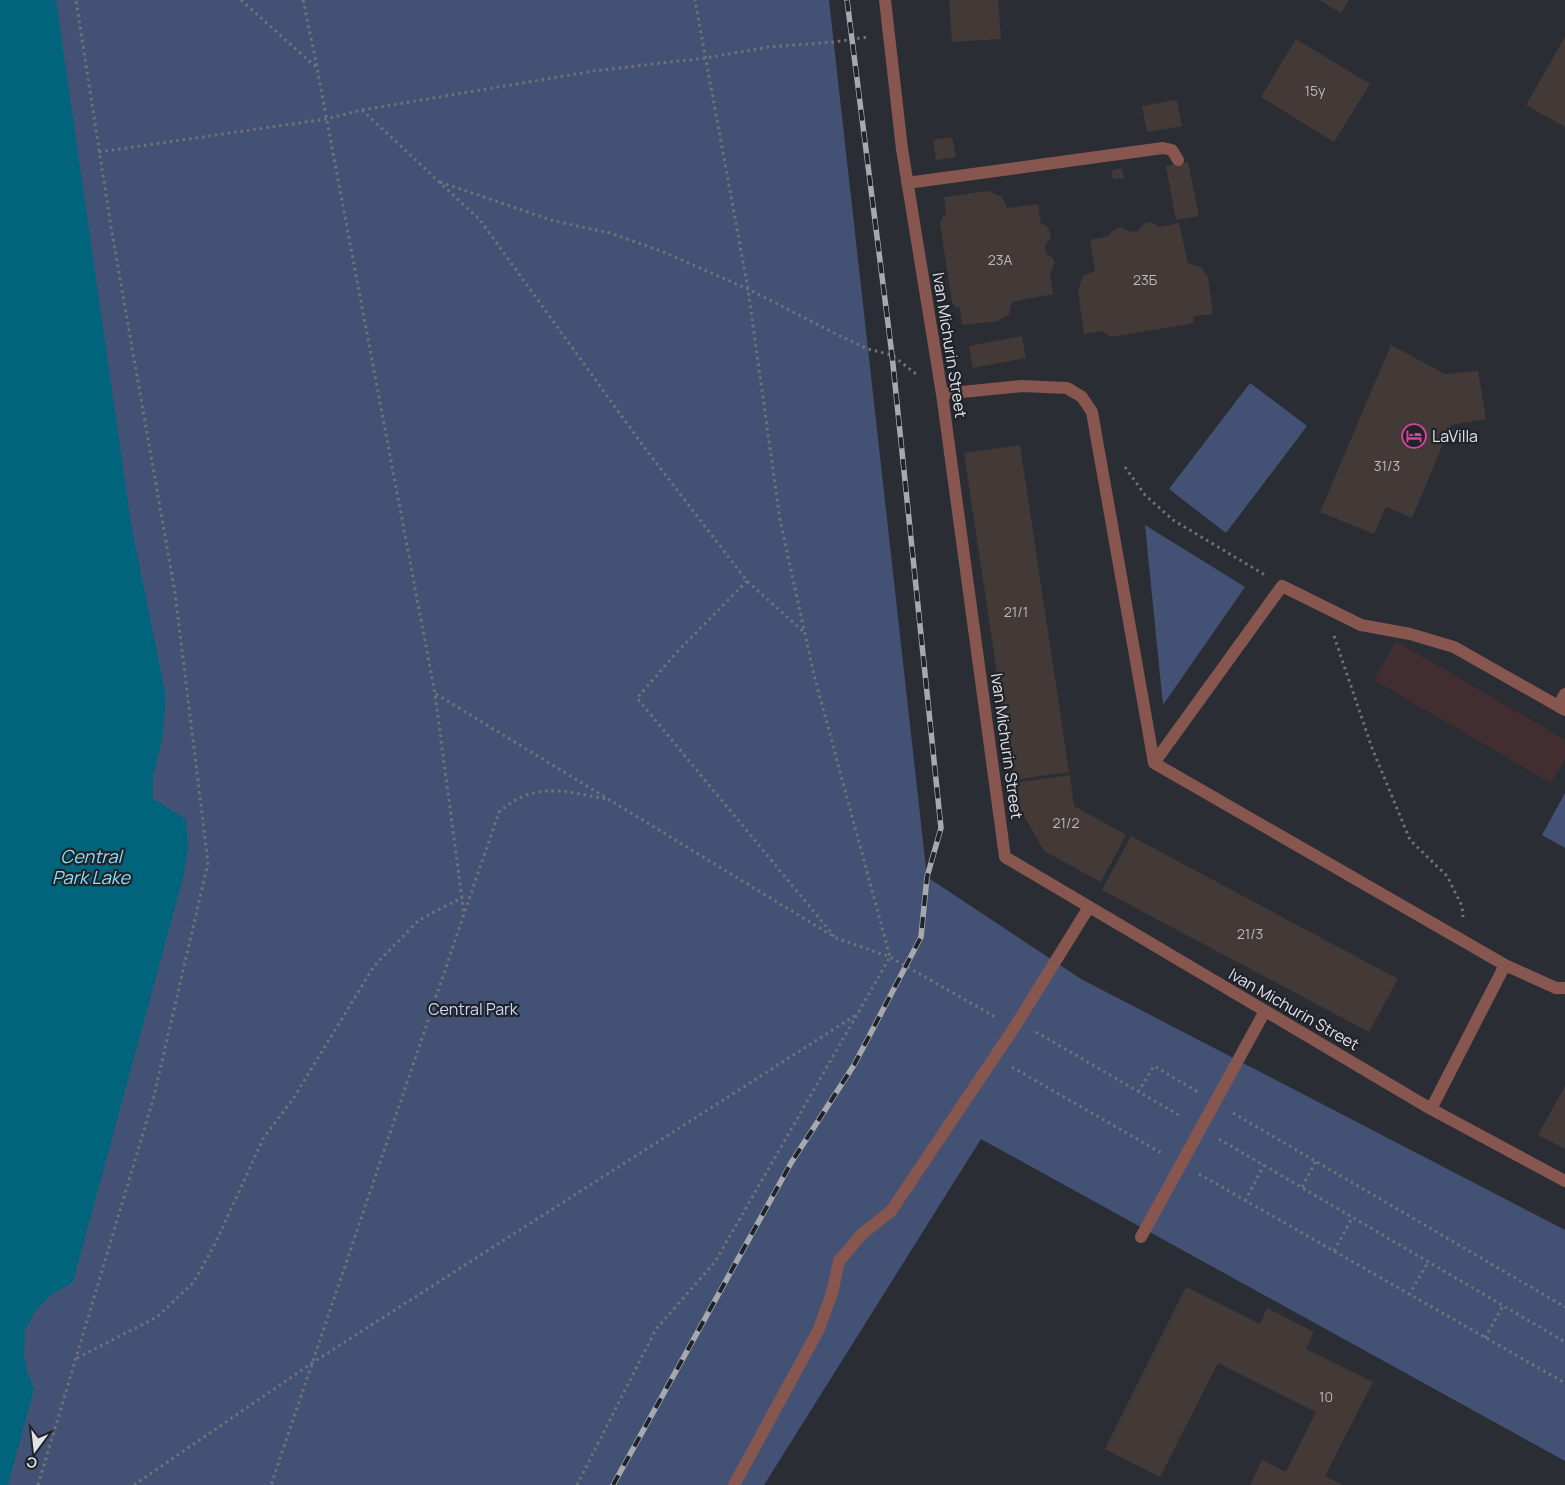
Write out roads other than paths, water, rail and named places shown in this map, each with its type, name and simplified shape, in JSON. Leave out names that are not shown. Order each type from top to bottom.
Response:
[{"type":"street","name":"Ivan Michurin Street","points":[[885,0],[907,183],[942,394],[1005,857],[1430,1109],[1565,1182]]},
{"type":"street","points":[[907,183],[1164,148],[1172,150],[1178,160]]},
{"type":"street","points":[[942,394],[1022,386],[1067,388],[1082,397],[1092,412],[1154,763],[1505,965],[1556,988],[1565,988]]},
{"type":"street","points":[[1154,763],[1282,586],[1361,626],[1410,634],[1454,647],[1561,708],[1565,694]]},
{"type":"street","points":[[734,1485],[819,1329],[832,1293],[839,1261],[862,1234],[891,1211],[1016,1025],[1089,907]]},
{"type":"street","points":[[1430,1109],[1505,965]]},
{"type":"street","points":[[1141,1237],[1265,1011]]},
{"type":"water","name":"Central Park Lake","points":[[0,0],[56,0],[131,524],[166,697],[162,739],[153,776],[153,799],[186,819],[188,848],[184,874],[73,1282],[52,1294],[35,1311],[25,1331],[24,1354],[27,1372],[34,1389],[8,1485],[0,1485]]},
{"type":"railway","points":[[613,1485],[791,1163],[854,1065],[921,937],[927,877],[941,828],[892,355],[847,0]]},
{"type":"place","name":"LaVilla","points":[[1414,436]]},
{"type":"park label","name":"Central Park","points":[[473,1009]]}]
